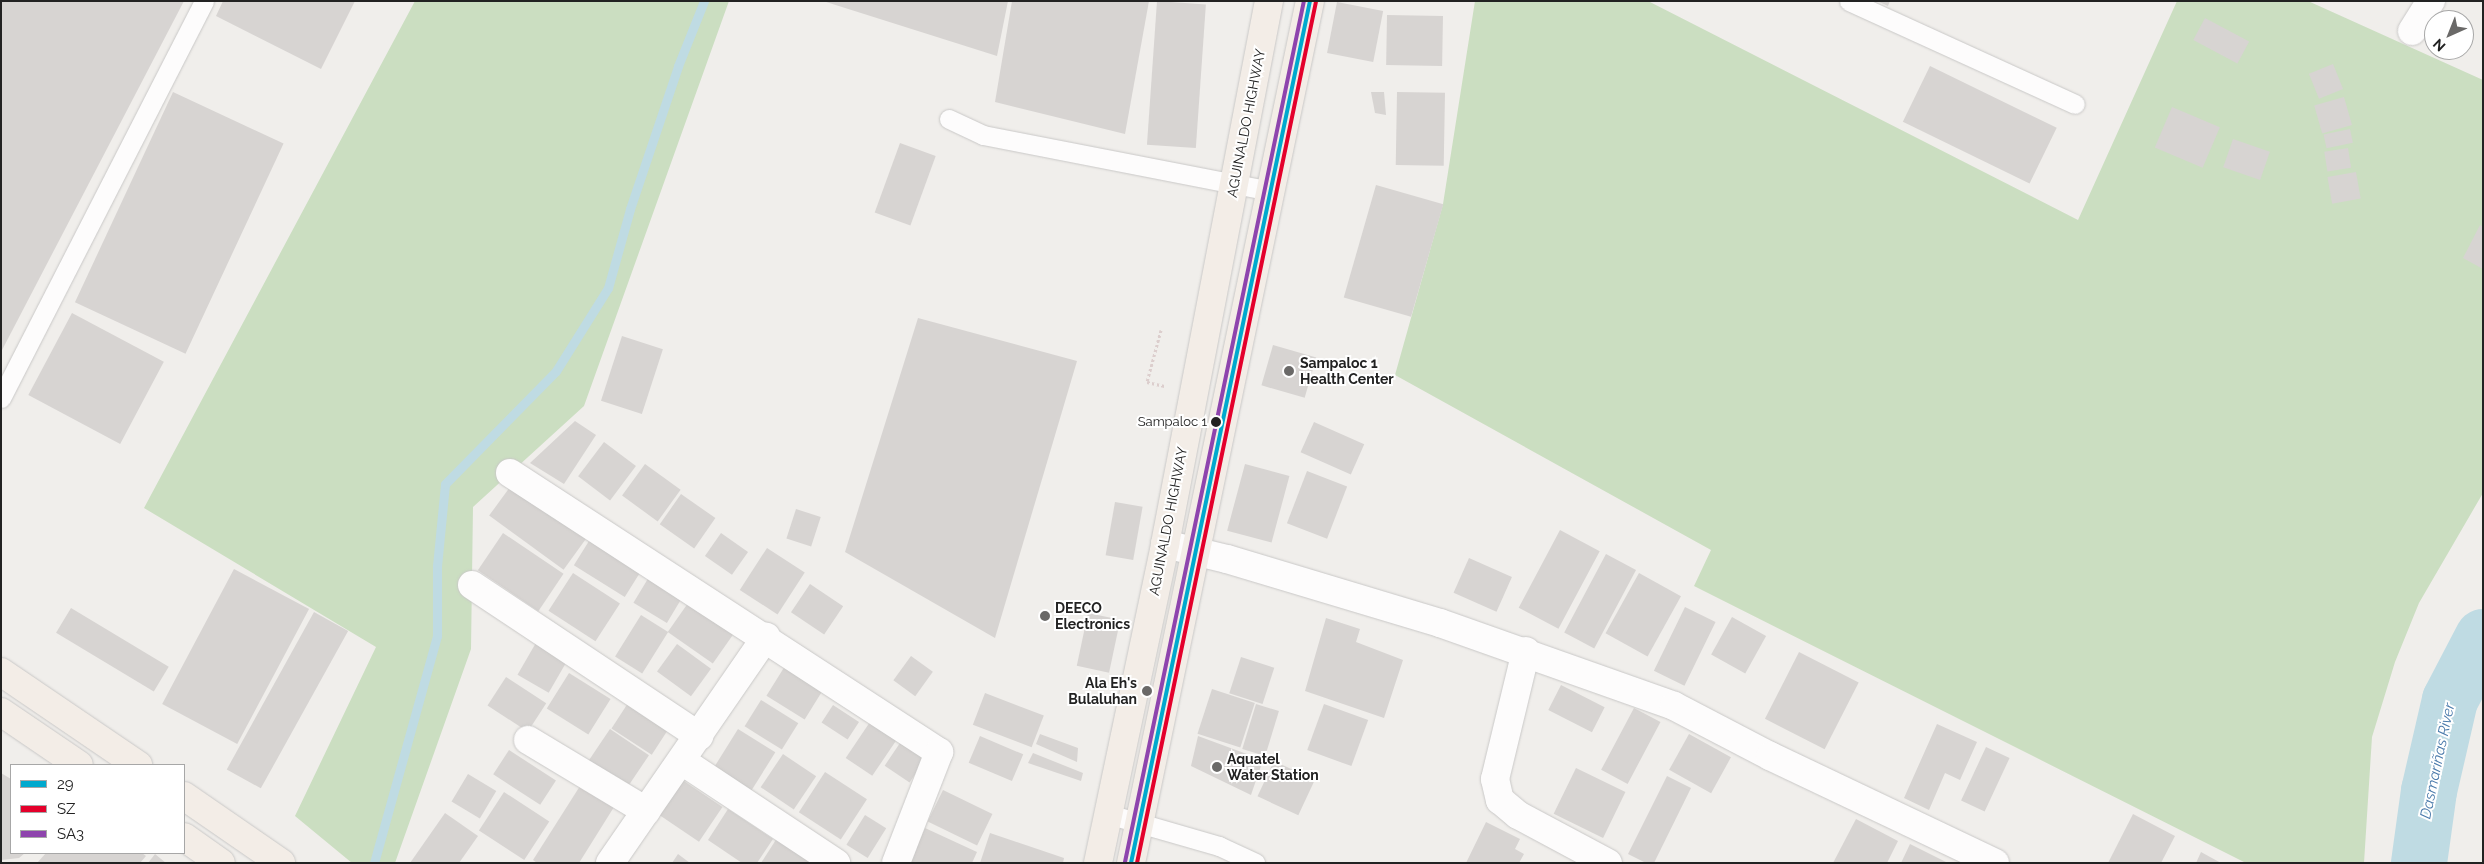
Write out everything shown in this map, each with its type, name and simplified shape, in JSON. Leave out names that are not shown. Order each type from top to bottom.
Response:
[{"type":"main road","name":"AGUINALDO HIGHWAY","points":[[1098,863],[1165,544],[1269,1]]},
{"type":"main road","points":[[1131,863],[1310,1]]},
{"type":"main road","points":[[1,672],[137,764]]},
{"type":"main road","points":[[1,712],[78,764]]},
{"type":"main road","points":[[185,797],[281,863]]},
{"type":"main road","points":[[185,838],[221,863]]},
{"type":"street","points":[[2412,31],[2431,1]]},
{"type":"street","points":[[510,473],[766,637],[939,752],[896,863]]},
{"type":"street","points":[[1165,544],[1196,551],[1526,651],[1674,706],[1770,756],[1994,863]]},
{"type":"street","points":[[472,584],[700,736]]},
{"type":"street","points":[[610,863],[700,736],[766,637]]},
{"type":"street","points":[[1526,651],[1495,779],[1500,800],[1518,815],[1608,863]]},
{"type":"street","points":[[528,740],[646,811]]},
{"type":"street","points":[[682,761],[836,863]]},
{"type":"lane","points":[[1,398],[204,1]]},
{"type":"lane","points":[[1848,1],[2074,104]]},
{"type":"lane","points":[[949,119],[983,135],[1272,191]]},
{"type":"lane","points":[[1108,814],[1219,846],[1255,863]]},
{"type":"path","points":[[1161,330],[1147,382],[1170,387]]},
{"type":"green space","points":[[415,1],[729,1],[584,406],[473,507],[471,649],[395,863],[352,863],[295,816],[376,647],[144,508]]},
{"type":"green space","points":[[1475,1],[1648,1],[2078,220],[2177,1],[2308,1],[2424,53],[2424,60],[2439,60],[2483,80],[2483,493],[2419,603],[2395,662],[2372,737],[2364,863],[2246,863],[1694,586],[1711,550],[1395,375],[1443,204]]},
{"type":"building","points":[[1,1],[184,1],[1,352]]},
{"type":"building","points":[[223,1],[355,1],[321,69],[216,16]]},
{"type":"building","points":[[823,1],[1008,1],[997,56]]},
{"type":"building","points":[[1012,1],[1149,1],[1125,134],[995,102]]},
{"type":"building","points":[[1157,1],[1206,4],[1196,148],[1147,145]]},
{"type":"building","points":[[1877,1],[1890,1],[1888,6]]},
{"type":"building","points":[[1337,2],[1383,11],[1373,62],[1327,53]]},
{"type":"building","points":[[1387,15],[1443,16],[1442,66],[1386,65]]},
{"type":"building","points":[[2205,18],[2249,41],[2237,64],[2193,40]]},
{"type":"building","points":[[2333,64],[2343,89],[2319,99],[2309,74]]},
{"type":"building","points":[[1930,66],[2057,128],[2030,184],[1903,122]]},
{"type":"building","points":[[173,92],[284,144],[186,354],[75,302]]},
{"type":"building","points":[[1371,92],[1384,92],[1386,115],[1375,113]]},
{"type":"building","points":[[1397,92],[1445,93],[1444,166],[1396,165]]},
{"type":"building","points":[[2344,97],[2352,125],[2322,133],[2314,106]]},
{"type":"building","points":[[2172,107],[2220,127],[2203,168],[2155,148]]},
{"type":"building","points":[[2350,129],[2353,143],[2327,148],[2324,135]]},
{"type":"building","points":[[2233,139],[2270,152],[2260,180],[2223,167]]},
{"type":"building","points":[[900,143],[936,156],[910,226],[875,213]]},
{"type":"building","points":[[2348,148],[2351,168],[2327,172],[2324,152]]},
{"type":"building","points":[[2356,172],[2361,199],[2332,204],[2327,177]]},
{"type":"building","points":[[1376,185],[1443,204],[1411,317],[1344,297]]},
{"type":"building","points":[[2480,225],[2483,227],[2483,269],[2463,258]]},
{"type":"building","points":[[72,313],[164,362],[120,444],[28,395]]},
{"type":"building","points":[[918,318],[1077,361],[995,638],[845,552]]},
{"type":"building","points":[[622,336],[663,349],[642,414],[601,401]]},
{"type":"building","name":"Sampaloc 1 Health Center","points":[[1273,345],[1316,357],[1305,398],[1261,385]]},
{"type":"building","points":[[575,421],[596,435],[564,484],[530,463]]},
{"type":"building","points":[[1314,422],[1364,444],[1351,475],[1301,452]]},
{"type":"building","points":[[604,442],[636,466],[610,500],[578,476]]},
{"type":"building","points":[[645,464],[681,490],[658,521],[622,496]]},
{"type":"building","points":[[1245,464],[1289,476],[1272,543],[1227,531]]},
{"type":"building","points":[[1307,471],[1347,486],[1327,539],[1287,523]]},
{"type":"building","points":[[515,480],[589,534],[564,570],[489,516]]},
{"type":"building","points":[[681,494],[715,518],[694,548],[660,524]]},
{"type":"building","points":[[1115,502],[1143,507],[1133,560],[1106,555]]},
{"type":"building","points":[[796,509],[821,517],[811,547],[786,538]]},
{"type":"building","points":[[1560,530],[1600,551],[1558,629],[1519,608]]},
{"type":"building","points":[[503,533],[564,574],[538,611],[478,570]]},
{"type":"building","points":[[594,533],[645,565],[625,597],[574,565]]},
{"type":"building","points":[[721,533],[748,552],[732,575],[705,556]]},
{"type":"building","points":[[767,548],[805,573],[778,614],[740,590]]},
{"type":"building","points":[[1606,554],[1636,570],[1594,649],[1564,633]]},
{"type":"building","points":[[1469,558],[1512,577],[1496,612],[1454,593]]},
{"type":"building","points":[[234,569],[309,609],[237,744],[162,704]]},
{"type":"building","points":[[652,572],[685,592],[667,623],[633,603]]},
{"type":"building","points":[[573,573],[620,603],[595,641],[548,611]]},
{"type":"building","points":[[1639,573],[1681,596],[1648,657],[1606,633]]},
{"type":"building","points":[[810,584],[843,606],[824,635],[791,612]]},
{"type":"building","points":[[693,596],[738,628],[713,664],[668,632]]},
{"type":"building","points":[[1685,607],[1716,622],[1684,686],[1654,671]]},
{"type":"building","points":[[71,608],[169,667],[154,692],[56,633]]},
{"type":"building","points":[[314,612],[348,631],[261,788],[227,769]]},
{"type":"building","points":[[1088,613],[1120,620],[1109,673],[1077,666]]},
{"type":"building","points":[[641,615],[668,632],[642,674],[615,657]]},
{"type":"building","points":[[1732,617],[1766,636],[1745,674],[1711,655]]},
{"type":"building","points":[[1326,618],[1360,629],[1356,642],[1403,660],[1384,718],[1305,691]]},
{"type":"building","points":[[537,641],[568,659],[549,693],[518,675]]},
{"type":"building","points":[[677,644],[711,669],[691,696],[657,672]]},
{"type":"building","points":[[1799,652],[1859,682],[1825,749],[1765,719]]},
{"type":"building","points":[[911,656],[933,672],[915,696],[893,680]]},
{"type":"building","points":[[1241,657],[1274,668],[1263,704],[1229,693]]},
{"type":"building","points":[[785,666],[823,690],[805,720],[766,696]]},
{"type":"building","points":[[569,673],[611,699],[588,735],[547,709]]},
{"type":"building","points":[[506,677],[546,703],[528,732],[487,706]]},
{"type":"building","points":[[1561,685],[1605,707],[1592,732],[1548,710]]},
{"type":"building","points":[[1212,689],[1255,703],[1240,748],[1197,734]]},
{"type":"building","points":[[985,693],[1044,716],[1032,747],[973,725]]},
{"type":"building","points":[[630,700],[670,726],[652,755],[611,729]]},
{"type":"building","points":[[761,700],[798,723],[782,750],[745,726]]},
{"type":"building","points":[[1256,704],[1279,711],[1265,756],[1242,749]]},
{"type":"building","points":[[1324,704],[1368,720],[1351,766],[1307,750]]},
{"type":"building","points":[[833,705],[859,722],[848,739],[822,723]]},
{"type":"building","points":[[1634,708],[1660,722],[1628,784],[1601,770]]},
{"type":"building","points":[[872,719],[899,737],[872,776],[846,758]]},
{"type":"building","points":[[1937,724],[1977,742],[1960,780],[1945,773],[1929,810],[1904,798]]},
{"type":"building","points":[[610,729],[649,755],[628,787],[589,761]]},
{"type":"building","points":[[738,729],[775,752],[751,790],[714,767]]},
{"type":"building","points":[[1040,734],[1078,748],[1077,762],[1036,744]]},
{"type":"building","points":[[1689,734],[1731,757],[1711,793],[1669,770]]},
{"type":"building","points":[[980,736],[1023,754],[1012,781],[969,763]]},
{"type":"building","points":[[1198,736],[1263,760],[1251,795],[1191,766]]},
{"type":"building","points":[[902,740],[927,757],[910,782],[885,766]]},
{"type":"building","points":[[1986,747],[2010,758],[1985,811],[1961,800]]},
{"type":"building","points":[[509,750],[556,780],[540,805],[493,774]]},
{"type":"building","points":[[1033,753],[1083,773],[1081,781],[1028,763]]},
{"type":"building","points":[[783,754],[816,776],[794,810],[761,787]]},
{"type":"building","points":[[1274,761],[1315,780],[1298,815],[1258,796]]},
{"type":"building","points":[[1576,768],[1625,792],[1603,838],[1554,814]]},
{"type":"building","points":[[825,772],[867,799],[841,839],[799,812]]},
{"type":"building","points":[[1,773],[10,778],[10,854],[24,854],[19,858],[1,860]]},
{"type":"building","points":[[468,774],[496,791],[480,818],[452,801]]},
{"type":"building","points":[[1667,776],[1691,788],[1654,863],[1646,863],[1628,854]]},
{"type":"building","points":[[681,779],[722,807],[699,842],[658,814]]},
{"type":"building","points":[[580,786],[614,807],[579,863],[537,863],[533,860]]},
{"type":"building","points":[[943,790],[992,814],[977,846],[928,821]]},
{"type":"building","points":[[504,792],[549,821],[524,860],[479,831]]},
{"type":"building","points":[[728,809],[773,839],[757,863],[742,863],[708,840]]},
{"type":"building","points":[[445,813],[478,836],[459,863],[410,863]]},
{"type":"building","points":[[2133,814],[2175,836],[2161,863],[2108,863]]},
{"type":"building","points":[[865,815],[886,828],[868,858],[846,845]]},
{"type":"building","points":[[1856,819],[1898,841],[1887,863],[1833,863]]},
{"type":"building","points":[[1486,822],[1520,839],[1515,849],[1524,854],[1519,863],[1466,863]]},
{"type":"building","points":[[925,828],[977,852],[972,863],[909,863]]},
{"type":"building","points":[[990,833],[1064,858],[1063,863],[980,863]]},
{"type":"building","points":[[779,835],[817,863],[761,863]]},
{"type":"building","points":[[1910,844],[1948,863],[1901,863]]},
{"type":"building","points":[[2201,852],[2221,863],[2196,863]]},
{"type":"building","points":[[45,854],[143,854],[146,856],[140,863],[37,863]]},
{"type":"building","points":[[155,854],[166,863],[148,863]]},
{"type":"building","points":[[678,854],[690,863],[672,863]]},
{"type":"waterway","points":[[374,863],[437,636],[437,566],[445,484],[556,371],[608,288],[630,209],[678,66],[704,1]]},
{"type":"waterway","name":"Dasmariñas River","points":[[2419,863],[2429,791],[2450,700],[2483,637]]},
{"type":"transit line","name":"SA3","points":[[1125,862],[1304,1]]},
{"type":"transit line","name":"29","points":[[1131,863],[1310,1]]},
{"type":"transit line","name":"SZ","points":[[1137,863],[1316,2]]},
{"type":"place","name":"Sampaloc 1 Health Center","points":[[1289,371]]},
{"type":"place","name":"Sampaloc 1","points":[[1216,422]]},
{"type":"place","name":"DEECO Electronics","points":[[1045,616]]},
{"type":"place","name":"Ala Eh's Bulaluhan","points":[[1147,691]]},
{"type":"place","name":"Aquatel Water Station","points":[[1217,767]]}]
